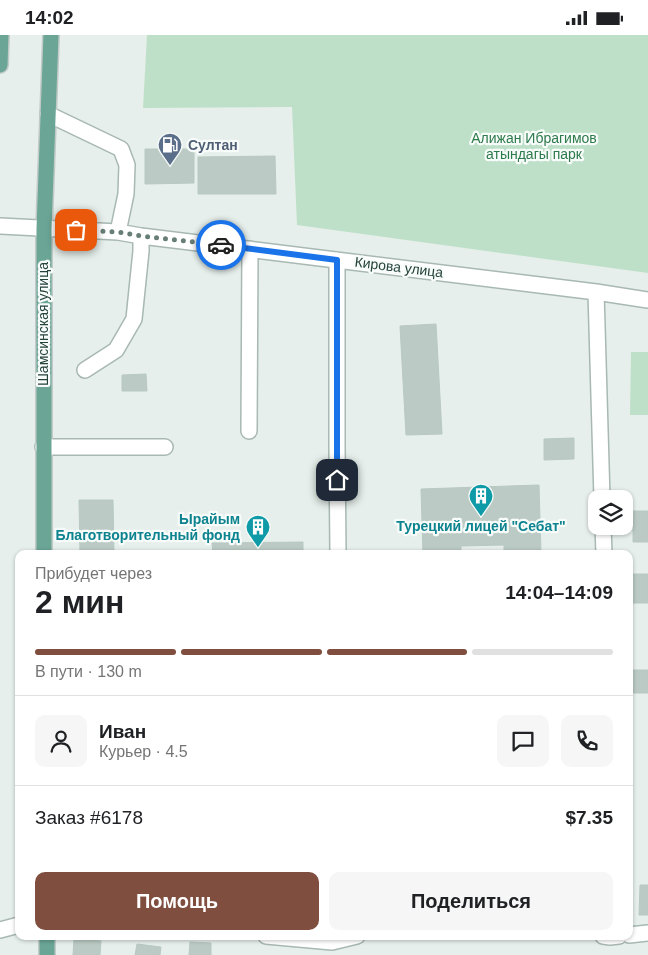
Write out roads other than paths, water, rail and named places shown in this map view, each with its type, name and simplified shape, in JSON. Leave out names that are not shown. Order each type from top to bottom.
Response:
[{"type":"main road","points":[[0,65],[1,35]]},
{"type":"main road","name":"Шамсинская улица","points":[[44,550],[44,229],[51,35]]},
{"type":"main road","points":[[47,940],[47,955]]},
{"type":"street","points":[[48,114],[121,149],[127,165],[126,193],[118,232]]},
{"type":"street","name":"Кирова улица","points":[[0,227],[118,232],[648,300]]},
{"type":"street","points":[[85,370],[116,350],[134,319],[142,236]]},
{"type":"street","points":[[249,431],[250,249]]},
{"type":"street","points":[[337,260],[338,550]]},
{"type":"street","points":[[596,292],[602,490]]},
{"type":"street","points":[[43,447],[165,447]]},
{"type":"street","points":[[603,535],[604,550]]},
{"type":"street","points":[[0,930],[15,926]]},
{"type":"street","points":[[633,935],[648,933]]},
{"type":"street","points":[[295,940],[332,945],[346,940]]},
{"type":"place","name":"Султан","points":[[170,166]]},
{"type":"place","name":"Турецкий лицей \"Себат\"","points":[[481,517]]},
{"type":"place","name":"Ырайым Благотворительный фонд","points":[[258,548]]},
{"type":"park label","name":"Алижан Ибрагимов атындагы парк","points":[[534,146]]}]
